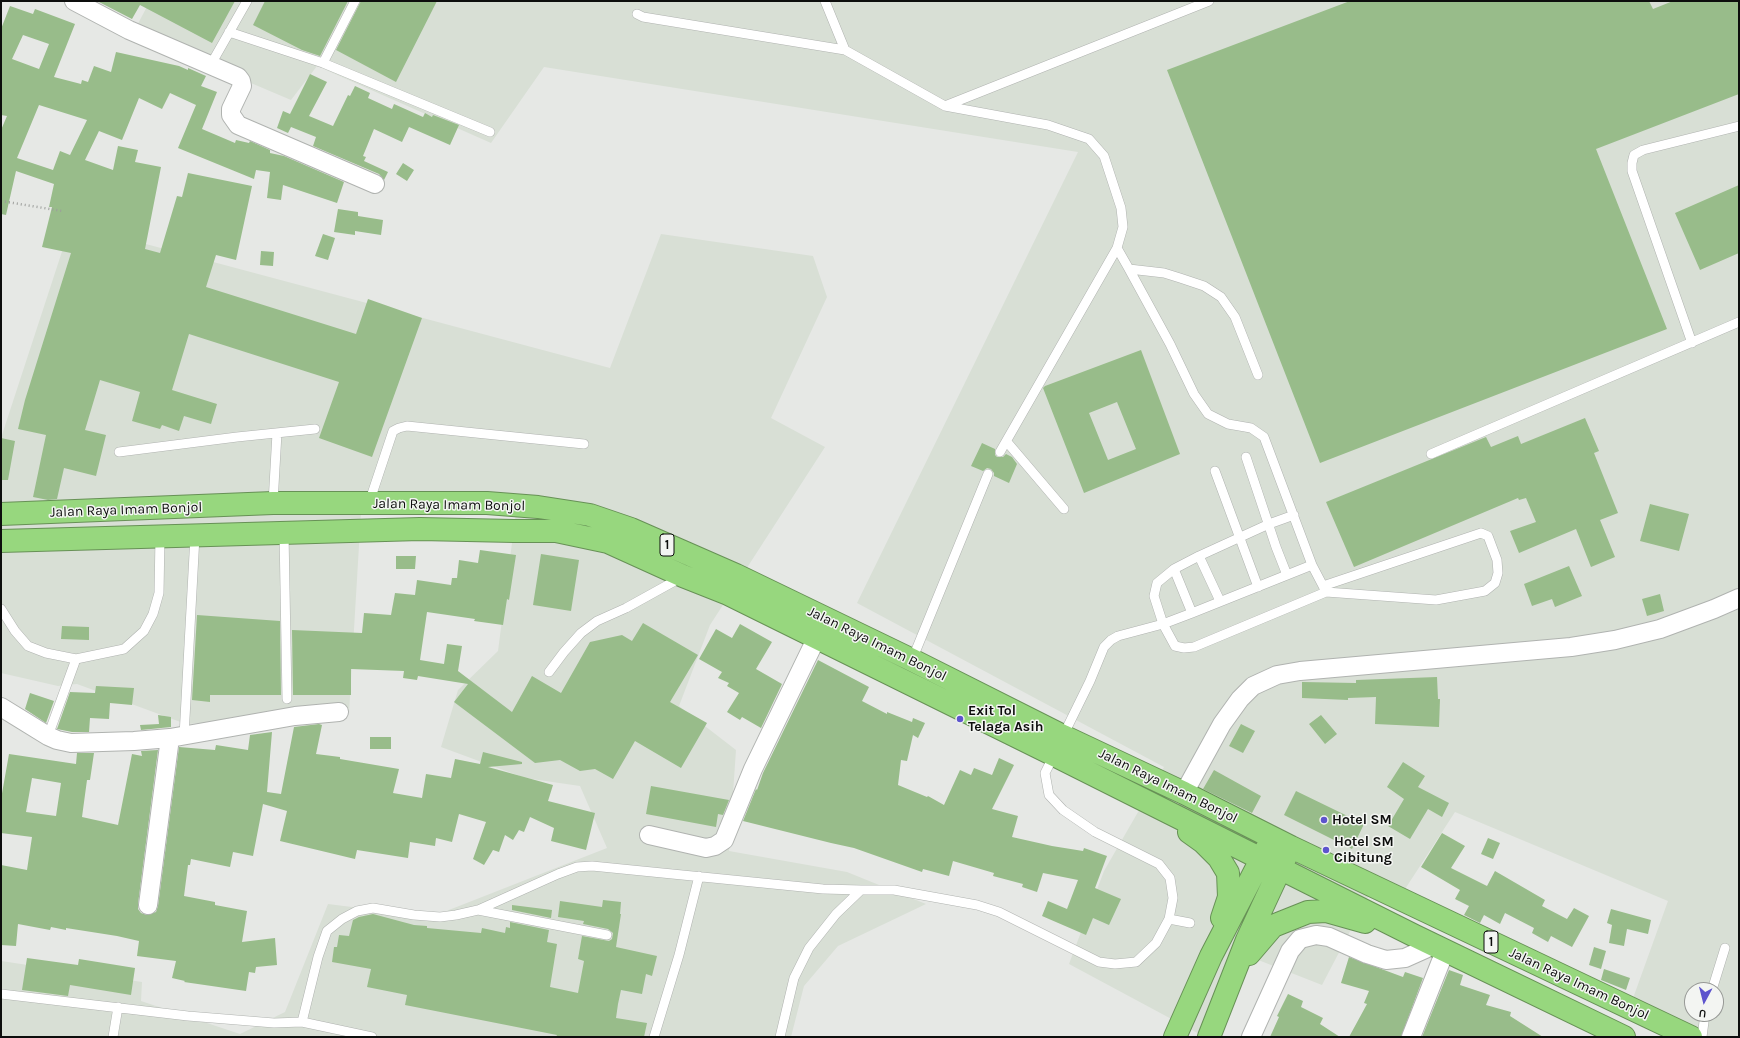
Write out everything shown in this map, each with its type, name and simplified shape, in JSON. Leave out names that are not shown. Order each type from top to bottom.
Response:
[{"type":"highway","name":"Jalan Raya Imam Bonjol","points":[[1,514],[273,503],[487,503],[538,507],[590,515],[631,529],[736,575],[912,660],[1058,746],[1145,800],[1431,944],[1624,1037]]},
{"type":"highway","name":"Jalan Raya Imam Bonjol","points":[[1,541],[420,529],[514,531],[556,530],[608,542],[726,593],[816,639],[1058,746],[1184,793],[1282,842],[1691,1037]]},
{"type":"highway","points":[[1145,800],[1203,842],[1219,858],[1228,873],[1229,897],[1211,956],[1176,1037]]},
{"type":"highway","points":[[1211,956],[1271,864],[1282,842]]},
{"type":"highway","points":[[1209,1037],[1271,864]]},
{"type":"highway","points":[[1234,970],[1273,926],[1308,912],[1326,911],[1431,944]]},
{"type":"street","points":[[74,1],[129,30],[238,77],[241,80],[242,86],[231,108],[232,115],[238,125],[375,184]]},
{"type":"street","points":[[1184,793],[1222,724],[1240,699],[1253,686],[1277,675],[1300,671],[1564,648],[1615,640],[1660,629],[1739,598]]},
{"type":"street","points":[[649,835],[706,848],[715,846],[724,840],[753,769],[816,639]]},
{"type":"street","points":[[1,707],[48,736],[57,740],[71,743],[134,741],[177,737],[295,716],[339,712]]},
{"type":"street","points":[[148,906],[177,737]]},
{"type":"street","points":[[1251,1037],[1290,951],[1300,939],[1316,935],[1329,937],[1367,954],[1386,960],[1405,958],[1431,944]]},
{"type":"street","points":[[1412,1037],[1431,944]]},
{"type":"lane","points":[[214,59],[248,1]]},
{"type":"lane","points":[[323,63],[355,1]]},
{"type":"lane","points":[[825,1],[845,50]]},
{"type":"lane","points":[[945,106],[1209,1]]},
{"type":"lane","points":[[637,14],[643,17],[845,50],[945,106],[1048,125],[1089,139],[1104,156],[1121,208],[1123,227],[1117,248],[1000,452]]},
{"type":"lane","points":[[229,32],[323,63],[490,132]]},
{"type":"lane","points":[[1692,343],[1632,171],[1632,163],[1634,155],[1643,150],[1739,126]]},
{"type":"lane","points":[[1117,248],[1170,344],[1194,394],[1208,414],[1228,424],[1251,428],[1264,437],[1312,565],[1325,589]]},
{"type":"lane","points":[[1129,269],[1164,273],[1204,286],[1221,297],[1235,317],[1258,375]]},
{"type":"lane","points":[[1431,454],[1739,322]]},
{"type":"lane","points":[[369,504],[394,431],[399,428],[407,426],[584,444]]},
{"type":"lane","points":[[119,452],[315,429]]},
{"type":"lane","points":[[273,503],[277,433]]},
{"type":"lane","points":[[1007,442],[1064,509]]},
{"type":"lane","points":[[1246,458],[1287,575]]},
{"type":"lane","points":[[1214,471],[1258,587]]},
{"type":"lane","points":[[912,660],[988,474]]},
{"type":"lane","points":[[1294,515],[1269,524],[1199,556],[1174,569],[1157,583],[1154,596],[1163,624],[1175,646],[1184,648],[1194,647],[1325,589],[1481,533],[1488,536],[1497,560],[1498,573],[1495,583],[1485,591],[1436,600],[1325,589]]},
{"type":"lane","points":[[284,534],[286,700]]},
{"type":"lane","points":[[177,737],[195,536]]},
{"type":"lane","points":[[1,609],[15,631],[28,646],[46,653],[76,659],[124,649],[144,631],[153,614],[159,593],[160,537]]},
{"type":"lane","points":[[1199,556],[1220,601]]},
{"type":"lane","points":[[302,1022],[318,957],[327,931],[342,919],[357,911],[373,908],[414,915],[440,917],[456,915],[478,910],[577,867],[592,866],[822,888],[894,890],[977,905],[999,912],[1099,962],[1115,964],[1136,962],[1156,943],[1169,919],[1173,898],[1170,878],[1159,864],[1095,832],[1063,810],[1049,795],[1045,773],[1090,681],[1104,647],[1111,640],[1118,636],[1163,624],[1312,565]]},
{"type":"lane","points":[[1174,569],[1192,613]]},
{"type":"lane","points":[[549,672],[581,633],[592,625],[684,576]]},
{"type":"lane","points":[[48,736],[76,659]]},
{"type":"lane","points":[[654,1037],[679,955],[699,876]]},
{"type":"lane","points":[[780,1037],[794,978],[809,948],[836,914],[861,890]]},
{"type":"lane","points":[[478,910],[607,935]]},
{"type":"lane","points":[[1169,919],[1190,923]]},
{"type":"lane","points":[[1714,982],[1725,948]]},
{"type":"lane","points":[[1,994],[188,1016],[274,1024],[302,1022],[372,1037]]},
{"type":"lane","points":[[113,1037],[118,1007]]},
{"type":"lane","points":[[1702,1037],[1704,1022]]},
{"type":"path","points":[[1,201],[62,211]]},
{"type":"shaded area","points":[[150,1],[1739,1],[1739,1037],[1694,1037],[1632,1001],[1668,901],[1455,812],[1396,903],[1370,893],[1322,985],[1243,954],[1205,1037],[1069,964],[1104,871],[1164,767],[857,603],[1078,152],[544,67],[491,143],[317,66],[291,100],[133,33]]},
{"type":"shaded area","points":[[71,224],[610,368],[661,234],[813,256],[827,297],[771,418],[825,447],[710,625],[679,706],[736,750],[729,851],[847,872],[926,904],[838,946],[804,986],[791,1037],[1,1037],[1,961],[142,982],[141,1001],[240,1034],[285,1012],[328,904],[431,917],[607,848],[580,786],[525,778],[441,747],[458,690],[498,651],[516,512],[361,512],[349,713],[186,724],[77,684],[58,686],[1,673],[1,438]]},
{"type":"building","points":[[97,1],[235,1],[212,43],[140,5],[132,19]]},
{"type":"building","points":[[265,1],[348,1],[320,56],[302,50],[253,25]]},
{"type":"building","points":[[361,1],[437,1],[396,82],[336,50]]},
{"type":"building","points":[[1350,1],[1649,1],[1653,9],[1673,1],[1739,1],[1739,94],[1596,149],[1667,329],[1320,463],[1167,70]]},
{"type":"building","points":[[10,6],[33,14],[35,9],[75,24],[54,77],[81,84],[82,80],[88,82],[94,66],[111,72],[116,52],[179,66],[188,70],[188,68],[206,76],[201,86],[217,92],[202,129],[235,143],[236,140],[249,143],[250,141],[270,150],[270,153],[284,156],[344,182],[337,203],[283,185],[281,200],[267,198],[270,172],[256,170],[254,179],[178,148],[196,105],[170,93],[162,109],[139,98],[122,140],[99,131],[85,160],[113,170],[118,146],[138,150],[135,162],[161,167],[145,249],[160,253],[177,196],[182,197],[188,173],[252,186],[236,260],[216,255],[206,287],[356,334],[368,299],[422,318],[372,457],[319,438],[339,382],[189,334],[172,390],[217,404],[211,424],[184,416],[179,431],[162,425],[160,429],[132,421],[140,392],[100,380],[85,430],[106,435],[96,476],[64,468],[57,499],[48,500],[33,497],[46,435],[18,429],[25,400],[71,253],[42,247],[52,207],[49,207],[54,184],[16,171],[6,215],[1,214],[1,130],[7,116],[1,115],[1,29]],"holes":[[[23,35],[49,44],[39,69],[12,59]],[[39,105],[87,120],[70,155],[60,151],[53,170],[17,158]]]},
{"type":"building","points":[[310,74],[327,82],[309,116],[333,126],[348,95],[350,96],[355,86],[370,93],[368,98],[392,109],[394,104],[423,117],[425,113],[432,117],[433,115],[459,125],[450,145],[409,127],[402,142],[374,129],[363,156],[366,157],[364,161],[388,172],[384,180],[379,174],[313,146],[316,137],[291,127],[288,133],[277,128],[283,111],[290,114]]},
{"type":"building","points":[[403,163],[414,170],[407,181],[396,174]]},
{"type":"building","points":[[1739,185],[1739,253],[1700,270],[1675,213]]},
{"type":"building","points":[[338,209],[358,212],[358,216],[383,220],[381,235],[355,231],[355,235],[334,232]]},
{"type":"building","points":[[323,234],[335,238],[328,260],[315,256]]},
{"type":"building","points":[[261,251],[274,252],[273,266],[260,265]]},
{"type":"building","points":[[1141,350],[1180,454],[1084,493],[1043,388]],"holes":[[[1117,402],[1136,449],[1108,460],[1089,413]]]},
{"type":"building","points":[[1585,418],[1599,451],[1594,453],[1618,513],[1600,520],[1615,557],[1591,567],[1576,529],[1519,553],[1510,531],[1536,522],[1526,498],[1519,500],[1518,498],[1354,567],[1326,502],[1486,437],[1491,447],[1518,436],[1521,444]]},
{"type":"building","points":[[1,438],[15,441],[8,480],[1,480]]},
{"type":"building","points":[[982,443],[995,449],[995,455],[997,457],[1003,457],[1006,454],[1012,457],[1017,464],[1009,483],[994,476],[991,469],[987,468],[983,471],[971,466]]},
{"type":"building","points":[[1650,504],[1689,514],[1679,551],[1640,541]]},
{"type":"building","points":[[480,550],[516,555],[509,600],[507,599],[503,625],[427,612],[420,660],[444,664],[447,644],[462,646],[458,671],[512,712],[532,676],[561,693],[590,642],[622,635],[632,641],[643,623],[698,655],[670,702],[707,723],[681,768],[635,741],[613,779],[595,769],[580,771],[560,760],[535,763],[454,702],[468,684],[418,676],[417,680],[403,678],[404,671],[351,669],[351,695],[293,695],[292,630],[362,633],[364,613],[391,615],[395,593],[415,595],[417,580],[451,585],[452,578],[457,578],[459,560],[478,563]]},
{"type":"building","points":[[541,554],[579,560],[571,611],[533,605]]},
{"type":"building","points":[[396,556],[416,556],[415,569],[396,569]]},
{"type":"building","points":[[1569,566],[1582,596],[1555,607],[1552,599],[1532,606],[1524,584]]},
{"type":"building","points":[[1660,594],[1664,611],[1647,616],[1642,599]]},
{"type":"building","points":[[197,615],[280,621],[281,695],[210,695],[210,702],[192,700]]},
{"type":"building","points":[[740,624],[772,642],[756,669],[782,684],[761,728],[742,717],[740,720],[727,712],[739,693],[727,686],[729,683],[718,678],[722,672],[699,659],[716,629],[732,638]]},
{"type":"building","points":[[62,626],[89,627],[89,640],[61,639]]},
{"type":"building","points":[[818,660],[869,687],[862,701],[887,714],[887,712],[912,722],[913,718],[925,723],[918,738],[913,735],[907,761],[901,760],[898,785],[927,797],[928,796],[944,805],[960,770],[971,775],[974,768],[992,775],[999,758],[1014,765],[992,809],[1018,816],[1012,837],[1083,851],[1084,848],[1107,856],[1095,888],[1121,899],[1109,925],[1093,918],[1086,935],[1042,916],[1048,901],[1067,909],[1078,880],[1043,873],[1037,892],[1022,887],[1023,884],[993,876],[994,873],[953,861],[949,876],[923,869],[922,872],[854,848],[743,821],[763,773]]},
{"type":"building","points":[[1437,677],[1438,699],[1440,699],[1439,727],[1375,724],[1376,697],[1348,698],[1348,700],[1302,698],[1302,682],[1356,683],[1356,680]]},
{"type":"building","points":[[96,686],[134,688],[132,705],[110,703],[109,719],[90,718],[89,732],[72,732],[57,729],[70,692],[95,693]]},
{"type":"building","points":[[30,693],[54,701],[46,723],[25,709]]},
{"type":"building","points":[[158,715],[171,717],[171,727],[141,730],[140,725],[159,724]]},
{"type":"building","points":[[1321,715],[1337,734],[1325,744],[1309,724]]},
{"type":"building","points":[[319,724],[322,725],[316,754],[340,757],[340,759],[399,769],[393,793],[422,798],[426,774],[451,778],[455,759],[480,764],[483,752],[522,762],[522,764],[488,767],[553,785],[548,801],[595,813],[586,850],[551,841],[554,828],[530,817],[524,832],[519,830],[513,840],[505,835],[499,852],[493,850],[484,865],[473,859],[486,822],[459,814],[452,842],[436,838],[435,846],[410,842],[408,858],[357,850],[355,859],[280,841],[287,811],[263,804],[253,856],[233,852],[230,867],[191,859],[190,865],[188,865],[184,896],[215,902],[215,905],[247,911],[242,942],[275,938],[277,965],[256,967],[255,973],[249,972],[246,991],[184,982],[185,981],[172,978],[176,961],[137,956],[139,941],[117,936],[66,928],[66,930],[51,927],[50,930],[18,924],[16,946],[1,945],[1,865],[27,870],[32,837],[1,833],[1,799],[9,754],[76,764],[77,753],[94,753],[90,780],[87,780],[82,817],[118,825],[132,754],[142,756],[141,751],[158,750],[138,904],[138,909],[141,913],[147,915],[156,912],[158,906],[179,747],[215,750],[216,745],[248,750],[250,735],[272,732],[267,792],[281,794],[294,727]],"holes":[[[32,778],[61,783],[56,816],[26,812]]]},
{"type":"building","points":[[1241,724],[1255,731],[1243,753],[1229,746]]},
{"type":"building","points":[[370,737],[391,737],[391,749],[370,749]]},
{"type":"building","points":[[1403,762],[1425,776],[1418,787],[1449,803],[1442,817],[1428,809],[1410,839],[1388,826],[1404,799],[1387,787]]},
{"type":"building","points":[[1214,770],[1261,796],[1252,813],[1203,789]]},
{"type":"building","points":[[651,786],[729,800],[723,815],[718,814],[716,827],[646,814]]},
{"type":"building","name":"Hotel SM","points":[[1296,791],[1364,824],[1352,849],[1284,815]]},
{"type":"building","points":[[1442,833],[1465,846],[1451,868],[1487,886],[1495,871],[1545,900],[1542,906],[1567,919],[1574,908],[1589,916],[1572,947],[1551,936],[1548,942],[1532,933],[1534,928],[1505,913],[1500,924],[1484,915],[1480,923],[1464,915],[1469,906],[1455,899],[1460,890],[1421,867]]},
{"type":"building","points":[[1488,838],[1500,843],[1493,859],[1481,854]]},
{"type":"building","points":[[603,900],[621,902],[621,914],[616,947],[657,956],[652,976],[646,974],[642,994],[621,990],[618,1004],[616,1018],[647,1023],[644,1037],[556,1037],[557,1035],[405,1005],[407,995],[367,987],[371,969],[332,962],[334,947],[337,947],[339,935],[349,936],[353,920],[359,917],[373,914],[414,925],[427,926],[427,928],[481,933],[482,928],[505,933],[506,927],[510,928],[510,922],[549,930],[547,942],[557,944],[550,987],[578,993],[584,961],[578,959],[582,936],[609,941],[612,939],[613,933],[608,929],[583,924],[584,921],[558,917],[560,901],[602,907]]},
{"type":"building","points":[[512,905],[552,910],[551,918],[512,910]]},
{"type":"building","points":[[1611,909],[1651,920],[1648,934],[1627,929],[1624,946],[1609,943],[1612,925],[1607,923]]},
{"type":"building","points":[[1594,947],[1606,951],[1601,969],[1589,965]]},
{"type":"building","points":[[1349,957],[1403,977],[1405,972],[1423,978],[1401,1037],[1349,1037],[1367,1004],[1364,1003],[1369,991],[1341,983]]},
{"type":"building","points":[[27,958],[78,965],[79,959],[135,968],[131,995],[70,985],[68,996],[22,990]]},
{"type":"building","points":[[1604,969],[1630,978],[1626,990],[1601,980]]},
{"type":"building","points":[[1449,970],[1463,975],[1460,985],[1490,995],[1486,1005],[1511,1012],[1510,1016],[1543,1037],[1422,1037]]},
{"type":"building","points":[[1288,994],[1303,1001],[1301,1007],[1323,1018],[1320,1024],[1340,1037],[1270,1037],[1279,1017],[1277,1016]]},
{"type":"place","name":"Exit Tol Telaga Asih","points":[[960,719]]},
{"type":"place","name":"Hotel SM","points":[[1324,820]]},
{"type":"place","name":"Hotel SM Cibitung","points":[[1326,850]]}]
